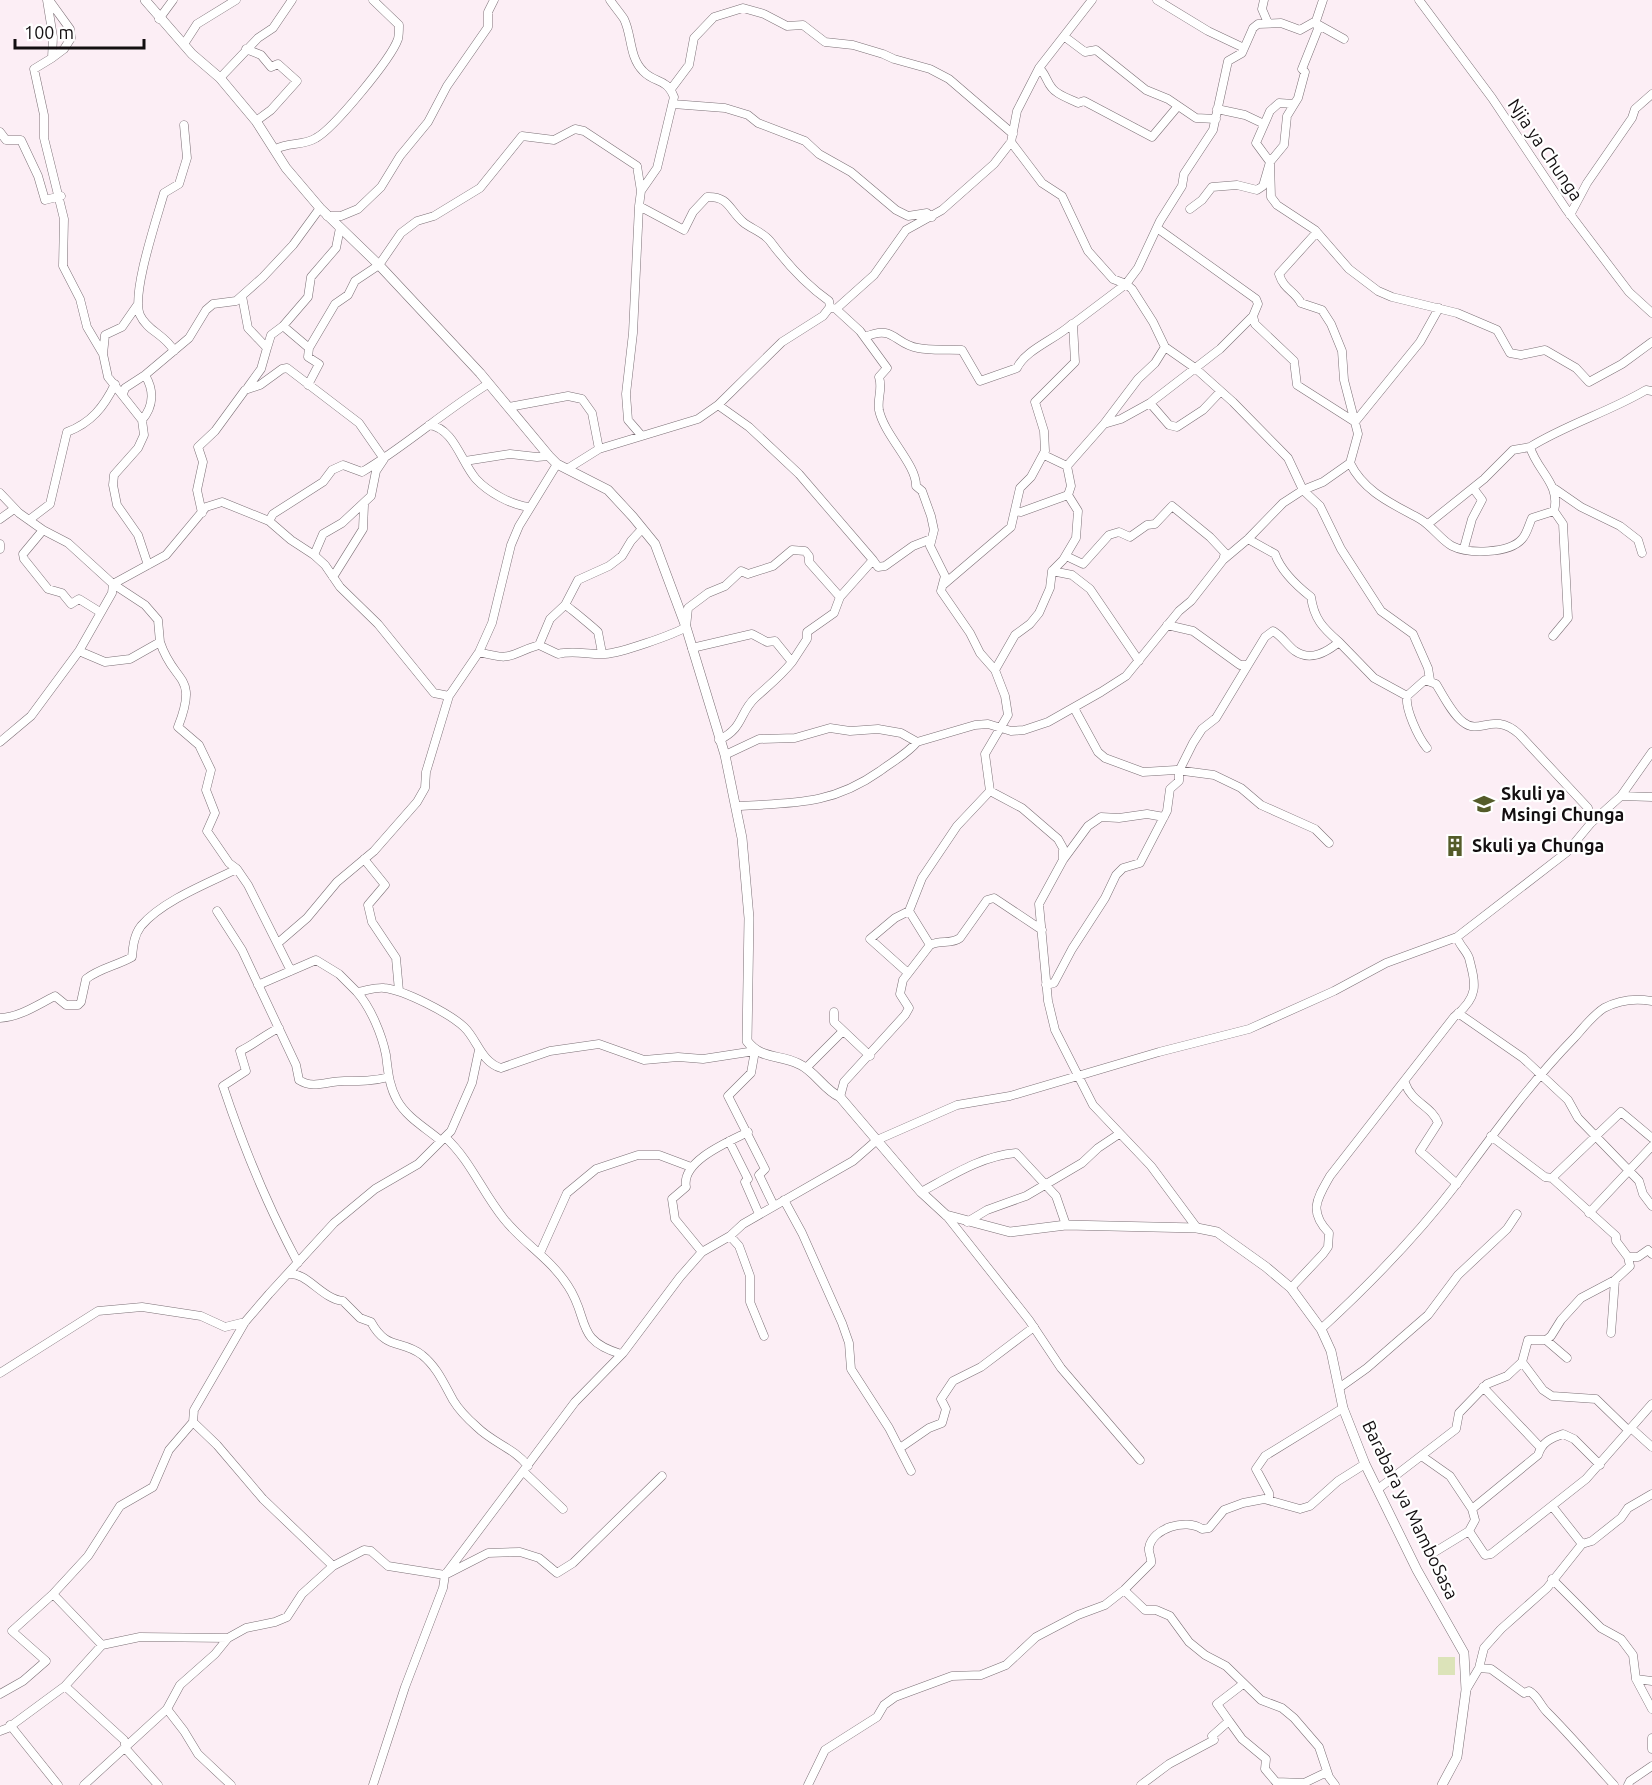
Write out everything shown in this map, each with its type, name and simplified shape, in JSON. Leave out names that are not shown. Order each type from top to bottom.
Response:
[{"type":"street","points":[[48,0],[53,37],[52,58]]},
{"type":"street","points":[[48,0],[70,29],[71,38],[64,49],[34,69],[44,115],[44,138],[61,196],[64,219],[63,266],[80,299],[87,327],[103,354],[108,376],[142,420],[144,435],[138,448],[114,475],[113,485],[117,505],[138,535],[148,564]]},
{"type":"street","points":[[145,0],[159,19],[220,78],[256,121],[286,168],[327,216],[379,265],[509,407],[520,424],[549,456],[557,464],[608,490],[655,544],[686,627],[738,806],[749,918],[747,1041],[755,1052],[751,1073],[728,1096],[765,1169],[759,1175],[774,1206]]},
{"type":"street","points":[[159,19],[173,0]]},
{"type":"street","points":[[184,44],[197,24],[236,0]]},
{"type":"street","points":[[220,78],[246,49],[273,28],[292,0]]},
{"type":"street","points":[[276,149],[283,145],[308,142],[333,125],[389,55],[399,38],[399,25],[373,0]]},
{"type":"street","points":[[327,216],[341,216],[358,209],[381,187],[400,156],[428,122],[447,86],[488,27],[488,12],[494,0]]},
{"type":"street","points":[[610,0],[624,19],[630,46],[639,66],[644,72],[664,81],[674,97],[657,168],[640,191]]},
{"type":"street","points":[[567,469],[599,449],[698,419],[718,405],[782,342],[823,316],[874,275],[906,230],[932,217],[994,164],[1012,138],[1017,111],[1039,68],[1092,0]]},
{"type":"street","points":[[1157,0],[1208,31],[1244,48]]},
{"type":"street","points":[[1264,0],[1262,9],[1268,23]]},
{"type":"street","points":[[1190,209],[1202,200],[1212,187],[1236,185],[1257,190],[1263,186],[1270,162],[1284,145],[1287,116],[1294,104],[1305,72],[1302,69],[1318,29],[1316,22],[1323,0]]},
{"type":"street","name":"Njia ya Chunga","points":[[1419,0],[1492,98],[1570,215],[1629,292],[1652,313]]},
{"type":"street","points":[[671,89],[689,65],[694,38],[714,17],[743,8],[764,14],[788,26],[803,25],[825,42],[853,45],[930,69],[972,96],[1012,138],[1042,183],[1062,196],[1088,251],[1113,279],[1132,289],[1166,347],[1195,368],[1288,458],[1303,490],[1320,506],[1341,549],[1381,611],[1413,634],[1428,668],[1430,680]]},
{"type":"street","points":[[865,337],[876,332],[886,332],[914,348],[962,350],[980,381],[1017,368],[1022,356],[1054,339],[1126,284],[1138,268],[1157,228],[1182,186],[1184,174],[1213,130],[1228,61],[1239,56],[1253,28],[1258,24],[1281,22],[1300,30],[1316,22]]},
{"type":"street","points":[[1316,22],[1344,39]]},
{"type":"street","points":[[1065,37],[1085,52],[1096,50],[1138,85],[1196,117],[1216,119]]},
{"type":"street","points":[[246,49],[261,55],[271,67],[278,64],[297,81],[271,110],[256,121]]},
{"type":"street","points":[[1039,68],[1047,75],[1051,87],[1059,93],[1078,103],[1084,101],[1152,137],[1178,106]]},
{"type":"street","points":[[1570,215],[1587,183],[1632,118],[1635,109],[1652,94]]},
{"type":"street","points":[[1294,104],[1279,103],[1270,111],[1256,143],[1270,162],[1271,197],[1277,205],[1317,232],[1349,269],[1378,291],[1439,308],[1497,330],[1510,353],[1521,355],[1545,350],[1576,369],[1589,382],[1616,369],[1652,342]]},
{"type":"street","points":[[673,104],[725,108],[748,115],[758,123],[805,141],[819,154],[851,172],[896,210],[908,216],[927,213],[932,217]]},
{"type":"street","points":[[1217,109],[1245,115],[1264,124]]},
{"type":"street","points":[[174,351],[169,341],[144,322],[138,304],[144,262],[164,193],[179,184],[187,158],[184,125]]},
{"type":"street","points":[[308,385],[319,368],[319,364],[308,357],[309,348],[335,304],[348,295],[355,281],[379,265],[401,233],[417,221],[434,216],[480,188],[522,136],[554,140],[575,129],[584,131],[637,166],[640,191],[633,333],[626,394],[628,420],[641,435]]},
{"type":"street","points":[[0,132],[6,140],[21,140],[38,176],[45,200],[61,196]]},
{"type":"street","points":[[639,206],[684,230],[693,212],[707,197],[718,196],[729,202],[742,222],[769,240],[797,276],[829,301],[833,308],[865,337],[887,368],[879,377],[882,386],[879,409],[924,498],[934,530],[930,546],[945,576],[941,591],[970,633],[980,653],[995,670],[1005,696],[1008,715],[985,754],[990,791]]},
{"type":"street","points":[[123,394],[131,382],[146,375],[189,338],[206,310],[213,304],[230,303],[242,296],[279,262],[320,208]]},
{"type":"street","points":[[202,513],[196,490],[203,462],[198,447],[215,431],[237,397],[248,387],[261,369],[271,335],[283,326],[308,297],[311,277],[336,248],[340,228]]},
{"type":"street","points":[[1104,424],[1120,420],[1150,403],[1220,349],[1253,316],[1258,304],[1256,299],[1157,228]]},
{"type":"street","points":[[738,806],[788,805],[833,796],[860,786],[917,742],[975,725],[999,727],[1011,731],[1024,730],[1048,722],[1074,708],[1126,676],[1167,625],[1191,602],[1223,560],[1283,503],[1303,490],[1323,482],[1350,463],[1358,434],[1344,380],[1342,351],[1331,324],[1322,310],[1301,303],[1296,295],[1286,289],[1279,274],[1317,232]]},
{"type":"street","points":[[242,296],[248,328],[267,348]]},
{"type":"street","points":[[103,354],[105,335],[122,327],[138,304]]},
{"type":"street","points":[[1355,422],[1420,342],[1439,308]]},
{"type":"street","points":[[1253,316],[1255,324],[1294,361],[1297,385],[1355,422]]},
{"type":"street","points":[[943,585],[1011,527],[1020,488],[1044,455],[1044,430],[1035,402],[1075,362],[1073,324]]},
{"type":"street","points":[[283,326],[309,348]]},
{"type":"street","points":[[1067,466],[1166,347]]},
{"type":"street","points":[[248,387],[260,385],[286,368],[359,423],[384,459]]},
{"type":"street","points":[[142,420],[149,412],[152,387],[146,375]]},
{"type":"street","points":[[29,520],[50,504],[66,432],[87,422],[111,396],[115,384]]},
{"type":"street","points":[[269,521],[273,514],[323,482],[337,467],[343,465],[362,472],[384,459],[488,384]]},
{"type":"street","points":[[1428,524],[1473,488],[1513,450],[1530,447],[1582,418],[1624,403],[1646,390],[1652,391]]},
{"type":"street","points":[[1150,403],[1169,425],[1177,427],[1203,410],[1220,392]]},
{"type":"street","points":[[509,407],[568,396],[582,399],[592,413],[599,449]]},
{"type":"street","points":[[718,405],[748,427],[799,474],[878,567],[885,566],[913,546],[931,538]]},
{"type":"street","points":[[429,425],[437,426],[445,431],[477,481],[503,500],[529,507]]},
{"type":"street","points":[[1530,447],[1534,461],[1555,489],[1581,507],[1620,526],[1638,540],[1642,553]]},
{"type":"street","points":[[465,460],[510,454],[537,458],[549,456]]},
{"type":"street","points":[[1044,455],[1067,466]]},
{"type":"street","points":[[314,555],[323,534],[364,505],[371,496],[376,471],[384,459]]},
{"type":"street","points":[[1350,463],[1356,476],[1395,507],[1428,524],[1452,545],[1475,552],[1512,546],[1522,539],[1532,518],[1554,511]]},
{"type":"street","points":[[278,943],[307,918],[337,882],[374,851],[417,802],[425,788],[429,761],[449,696],[479,652],[492,623],[512,545],[529,507],[557,464]]},
{"type":"street","points":[[1067,466],[1071,486],[1068,495]]},
{"type":"street","points":[[1464,548],[1472,519],[1482,500],[1473,488]]},
{"type":"street","points":[[1553,636],[1568,618],[1563,524],[1554,511],[1555,489]]},
{"type":"street","points":[[0,494],[29,520],[68,543],[113,584],[145,605],[158,620],[160,642],[187,687],[185,705],[177,727],[200,745],[211,770],[206,790],[215,813],[207,831],[228,863],[237,869],[291,971]]},
{"type":"street","points":[[1015,511],[1021,512],[1068,495]]},
{"type":"street","points":[[995,670],[1014,635],[1030,624],[1039,613],[1050,588],[1052,571],[1066,556],[1076,538],[1078,511],[1068,495]]},
{"type":"street","points":[[113,584],[176,545],[202,513],[212,504],[222,502],[269,521],[291,540],[314,555],[378,624],[434,693],[449,696]]},
{"type":"street","points":[[333,577],[363,528],[364,505]]},
{"type":"street","points":[[1066,556],[1083,564],[1109,535],[1119,532],[1130,537],[1147,525],[1155,524],[1172,506],[1210,537],[1225,553],[1223,560]]},
{"type":"street","points":[[0,519],[14,508]]},
{"type":"street","points":[[479,652],[498,657],[514,657],[539,645],[550,619],[565,605],[578,580],[609,566],[622,556],[642,529]]},
{"type":"street","points":[[43,530],[22,554],[24,559],[48,589],[62,593],[71,604],[79,599],[100,612]]},
{"type":"street","points":[[1248,538],[1275,554],[1278,562],[1295,583],[1311,597],[1313,612],[1320,625],[1340,642],[1374,678],[1407,696]]},
{"type":"street","points":[[0,544],[0,549]]},
{"type":"street","points":[[686,627],[688,608],[693,603],[725,586],[741,572],[748,574],[773,566],[792,550],[805,551],[809,556],[809,562],[840,597]]},
{"type":"street","points":[[719,740],[730,735],[743,720],[754,699],[772,685],[792,662],[807,639],[807,632],[834,613],[840,597],[873,560]]},
{"type":"street","points":[[1052,571],[1072,575],[1090,589],[1139,661]]},
{"type":"street","points":[[0,742],[31,716],[79,651],[112,593],[113,584]]},
{"type":"street","points":[[565,605],[574,610],[580,619],[598,632],[602,653]]},
{"type":"street","points":[[1167,625],[1193,632],[1240,665],[1248,665]]},
{"type":"street","points":[[539,645],[558,654],[602,653],[675,634],[686,627]]},
{"type":"street","points":[[1046,985],[1054,983],[1061,973],[1071,949],[1105,898],[1116,875],[1123,868],[1140,863],[1164,817],[1169,803],[1170,789],[1179,781],[1179,771],[1202,729],[1216,718],[1265,638],[1273,632],[1301,654],[1319,655],[1327,653],[1340,642]]},
{"type":"street","points":[[692,648],[752,634],[767,642],[775,641],[792,662]]},
{"type":"street","points":[[79,651],[105,663],[130,659],[160,642]]},
{"type":"street","points":[[1427,748],[1418,736],[1406,702],[1407,696],[1425,680],[1430,680],[1436,684],[1463,723],[1476,727],[1493,722],[1507,724],[1513,729],[1588,808],[1591,823]]},
{"type":"street","points":[[1074,708],[1098,752],[1105,758],[1143,772],[1209,773],[1234,784],[1262,805],[1315,829],[1329,843]]},
{"type":"street","points":[[725,755],[759,739],[795,738],[830,728],[850,731],[878,729],[901,733],[917,742]]},
{"type":"street","points":[[373,1785],[405,1687],[443,1588],[445,1575],[575,1402],[621,1354],[666,1294],[702,1252],[730,1236],[759,1214],[853,1161],[877,1140],[957,1105],[1010,1096],[1159,1052],[1249,1029],[1334,991],[1386,963],[1457,937],[1567,852],[1591,823],[1621,796],[1652,752]]},
{"type":"street","points":[[990,791],[1022,808],[1058,839],[1063,848],[1063,860]]},
{"type":"street","points":[[908,973],[870,939],[895,918],[909,911],[922,878],[957,826],[990,791]]},
{"type":"street","points":[[1621,796],[1652,796]]},
{"type":"street","points":[[1164,817],[1147,814],[1119,818],[1101,817],[1088,826],[1063,860],[1039,904],[1046,985],[1055,1030],[1093,1105],[1151,1166],[1197,1228]]},
{"type":"street","points":[[364,859],[385,885],[368,905],[372,922],[396,958],[399,991]]},
{"type":"street","points":[[0,1018],[15,1018],[30,1007],[55,996],[66,1005],[78,1005],[81,1002],[86,980],[104,967],[117,965],[132,957],[135,938],[141,926],[180,897],[237,869]]},
{"type":"street","points":[[840,1097],[844,1082],[870,1056],[909,1008],[900,994],[903,980],[930,945],[938,941],[955,942],[987,900],[994,898],[1042,930]]},
{"type":"street","points":[[217,911],[242,950],[296,1065],[296,1076],[303,1083],[370,1081],[389,1077]]},
{"type":"street","points":[[909,911],[930,945]]},
{"type":"street","points":[[1291,1288],[1328,1247],[1329,1233],[1319,1222],[1316,1200],[1330,1176],[1470,1000],[1476,986],[1469,958],[1457,937]]},
{"type":"street","points":[[258,985],[316,960],[339,974],[357,992],[373,1020],[385,1052],[391,1089],[407,1114],[462,1153],[504,1218],[540,1253],[568,1286],[590,1338],[603,1348],[621,1354]]},
{"type":"street","points":[[357,992],[382,988],[399,991],[465,1027],[479,1050],[501,1068],[550,1051],[599,1044],[644,1060],[678,1057],[703,1059],[755,1052],[794,1061],[807,1067],[833,1094],[840,1097],[921,1192],[946,1215],[1034,1328],[1061,1368],[1140,1460]]},
{"type":"street","points":[[1322,1329],[1387,1268],[1457,1184],[1540,1074],[1603,1009],[1638,998],[1652,1001]]},
{"type":"street","points":[[834,1012],[834,1022],[870,1056]]},
{"type":"street","points":[[1458,1013],[1523,1058],[1569,1100],[1578,1118],[1639,1181],[1643,1194],[1652,1206]]},
{"type":"street","points":[[279,1028],[259,1037],[255,1044],[240,1051],[246,1071],[224,1086],[233,1117],[280,1230],[298,1263]]},
{"type":"street","points":[[807,1067],[843,1031]]},
{"type":"street","points":[[0,1694],[23,1681],[46,1661],[12,1631],[53,1594],[88,1556],[120,1506],[153,1487],[169,1450],[193,1422],[194,1410],[245,1322],[334,1223],[375,1189],[417,1164],[451,1131],[471,1083],[479,1050]]},
{"type":"street","points":[[1405,1083],[1409,1095],[1436,1117],[1438,1123],[1420,1151],[1457,1184]]},
{"type":"street","points":[[1552,1178],[1621,1112],[1652,1138]]},
{"type":"street","points":[[702,1252],[683,1231],[673,1210],[672,1199],[686,1187],[687,1175],[691,1167],[748,1132]]},
{"type":"street","points":[[967,1222],[987,1210],[1026,1196],[1083,1163],[1098,1148],[1119,1134]]},
{"type":"street","points":[[1491,1136],[1545,1177],[1552,1178],[1616,1236],[1616,1241],[1628,1257],[1630,1266],[1615,1280],[1581,1298],[1546,1340]]},
{"type":"street","points":[[729,1142],[748,1179],[745,1182],[759,1214]]},
{"type":"street","points":[[1589,1213],[1652,1146]]},
{"type":"street","points":[[921,1192],[969,1166],[1004,1154],[1016,1153],[1056,1196],[1066,1225]]},
{"type":"street","points":[[540,1253],[567,1193],[596,1169],[638,1155],[659,1155],[691,1167]]},
{"type":"street","points":[[784,1200],[802,1233],[842,1323],[849,1343],[851,1369],[900,1448],[910,1471]]},
{"type":"street","points":[[1339,1388],[1367,1368],[1428,1316],[1458,1275],[1507,1229],[1517,1214]]},
{"type":"street","name":"Barabara ya MamboSasa","points":[[946,1215],[1010,1232],[1066,1225],[1197,1228],[1217,1232],[1291,1288],[1322,1329],[1331,1351],[1343,1408],[1365,1464],[1417,1570],[1464,1653],[1467,1690],[1457,1757],[1442,1785]]},
{"type":"street","points":[[730,1236],[739,1246],[744,1258],[750,1276],[750,1302],[764,1336]]},
{"type":"street","points":[[1628,1257],[1638,1257],[1648,1250],[1652,1254]]},
{"type":"street","points":[[290,1274],[301,1277],[332,1301],[343,1301],[360,1318],[370,1322],[375,1331],[389,1342],[407,1346],[421,1354],[444,1379],[452,1398],[476,1427],[507,1446],[563,1509]]},
{"type":"street","points":[[1611,1333],[1615,1280]]},
{"type":"street","points":[[0,1373],[98,1311],[142,1307],[201,1316],[225,1327],[245,1322]]},
{"type":"street","points":[[900,1448],[928,1428],[942,1423],[946,1409],[941,1398],[953,1381],[981,1367],[1034,1328]]},
{"type":"street","points":[[1378,1489],[1423,1457],[1456,1429],[1459,1413],[1483,1387],[1499,1377],[1507,1376],[1522,1362],[1528,1340],[1546,1340],[1567,1358]]},
{"type":"street","points":[[1522,1362],[1543,1390],[1552,1396],[1596,1399],[1652,1447]]},
{"type":"street","points":[[1483,1387],[1540,1447]]},
{"type":"street","points":[[1469,1531],[1485,1555],[1491,1554],[1600,1465],[1652,1404]]},
{"type":"street","points":[[1269,1500],[1269,1493],[1256,1468],[1265,1456],[1343,1408]]},
{"type":"street","points":[[193,1422],[217,1445],[263,1499],[333,1566]]},
{"type":"street","points":[[1472,1509],[1538,1455],[1540,1447],[1549,1439],[1563,1434],[1574,1439],[1600,1465]]},
{"type":"street","points":[[1423,1457],[1450,1476],[1472,1509],[1475,1520],[1469,1531],[1433,1553]]},
{"type":"street","points":[[808,1785],[825,1750],[877,1717],[884,1705],[896,1697],[952,1676],[981,1675],[1006,1665],[1036,1636],[1105,1605],[1151,1563],[1149,1548],[1156,1536],[1177,1524],[1193,1523],[1202,1529],[1209,1528],[1224,1510],[1244,1503],[1269,1500],[1300,1509],[1310,1506],[1338,1481],[1365,1464]]},
{"type":"street","points":[[84,1785],[126,1749],[167,1709],[180,1684],[215,1654],[228,1638],[246,1628],[288,1617],[302,1594],[333,1566],[364,1550],[371,1551],[388,1566],[445,1575],[488,1552],[506,1551],[539,1558],[557,1573],[573,1563],[662,1476]]},
{"type":"street","points":[[1467,1690],[1479,1668],[1484,1648],[1547,1587],[1582,1544],[1592,1541],[1621,1518],[1628,1508],[1652,1494]]},
{"type":"street","points":[[1552,1506],[1582,1544]]},
{"type":"street","points":[[1552,1579],[1601,1628],[1621,1639],[1633,1655],[1636,1679],[1652,1708]]},
{"type":"street","points":[[1124,1590],[1145,1610],[1156,1610],[1170,1617],[1189,1642],[1204,1655],[1226,1666],[1261,1700],[1282,1708],[1294,1718],[1319,1747],[1327,1772],[1335,1785]]},
{"type":"street","points":[[53,1594],[102,1645]]},
{"type":"street","points":[[0,1731],[65,1686],[102,1645],[140,1637],[228,1638]]},
{"type":"street","points":[[1479,1668],[1491,1669],[1517,1689],[1536,1695],[1545,1710],[1572,1735],[1614,1785]]},
{"type":"street","points":[[1636,1679],[1652,1681]]},
{"type":"street","points":[[1243,1684],[1217,1704],[1242,1739],[1266,1760],[1265,1769],[1276,1782],[1304,1783],[1327,1772]]},
{"type":"street","points":[[65,1686],[124,1740],[126,1749],[158,1785]]},
{"type":"street","points":[[167,1709],[198,1754],[231,1785]]},
{"type":"street","points":[[1141,1785],[1169,1764],[1214,1740],[1212,1736],[1229,1721]]},
{"type":"street","points":[[10,1725],[58,1785]]},
{"type":"street","points":[[1652,1738],[1652,1749]]},
{"type":"street","points":[[1628,1785],[1630,1781],[1652,1766]]},
{"type":"green space","points":[[1438,1657],[1455,1657],[1455,1675],[1438,1675]]},
{"type":"place","name":"Skuli ya Msingi Chunga","points":[[1484,804]]},
{"type":"place","name":"Skuli ya Chunga","points":[[1455,846]]}]
